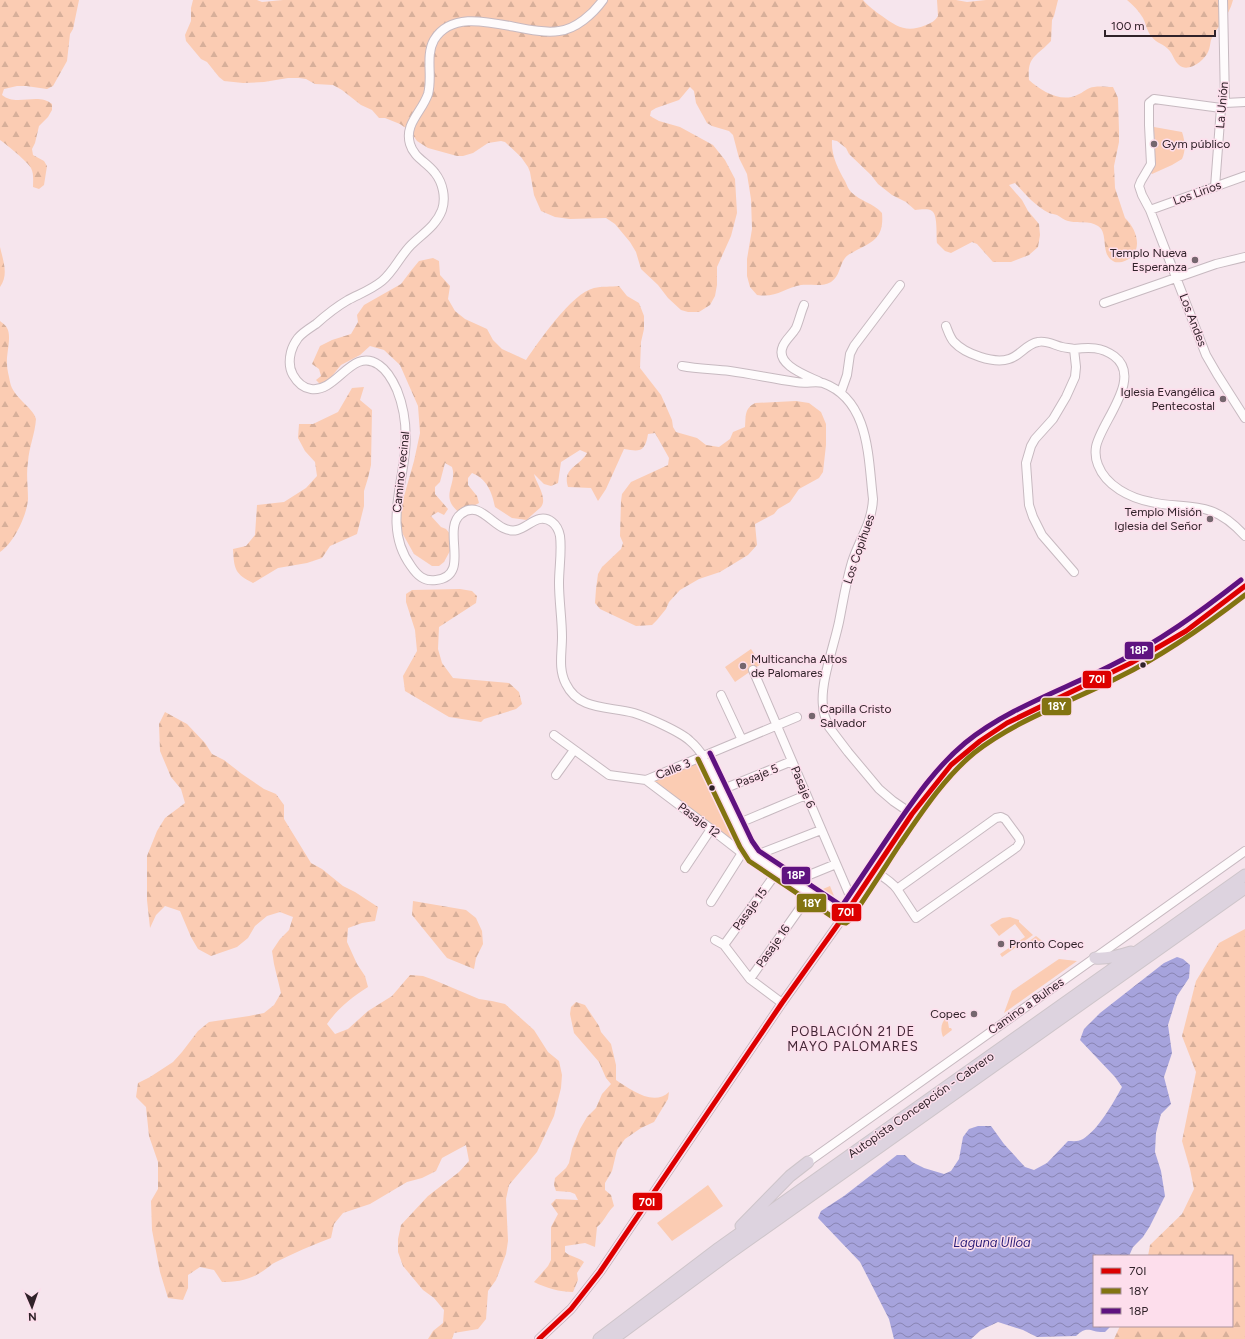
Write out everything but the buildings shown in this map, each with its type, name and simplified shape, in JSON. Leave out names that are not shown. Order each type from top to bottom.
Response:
[{"type":"highway","name":"Autopista Concepción - Cabrero","points":[[599,1339],[719,1248],[1245,876]]},
{"type":"highway","name":"Autopista Concepción - Cabrero","points":[[613,1339],[733,1250],[1245,888]]},
{"type":"highway","points":[[1095,958],[1115,957],[1145,947]]},
{"type":"highway","points":[[719,1248],[790,1176],[808,1162]]},
{"type":"street","name":"Camino vecinal","points":[[603,0],[579,23],[561,31],[539,31],[490,21],[471,19],[453,24],[440,33],[434,40],[431,49],[428,94],[422,107],[410,124],[408,132],[409,142],[413,151],[420,160],[434,172],[441,183],[444,196],[442,209],[430,228],[410,246],[396,266],[383,280],[335,309],[302,334],[293,347],[290,357],[290,367],[297,381],[310,389],[318,389],[327,386],[351,366],[366,361],[379,365],[386,371],[393,381],[401,401],[406,426],[405,450],[396,515],[397,531],[399,543],[404,556],[421,577],[427,580],[437,580],[444,578],[452,571],[455,560],[455,522],[459,515],[466,512],[475,510],[482,512],[501,528],[510,530],[517,530],[533,521],[538,520],[548,520],[554,524],[558,530],[560,538],[558,584],[562,633],[561,668],[568,688],[579,700],[588,705],[632,713],[682,734],[691,741],[704,756]]},
{"type":"street","name":"La Unión","points":[[1215,187],[1223,106],[1223,0]]},
{"type":"street","name":"Los Andes","points":[[1223,106],[1154,99],[1150,103],[1149,126],[1151,164],[1139,186],[1150,210],[1211,365],[1245,418]]},
{"type":"street","points":[[1223,106],[1245,102]]},
{"type":"street","name":"Los Lirios","points":[[1150,210],[1245,176]]},
{"type":"street","points":[[1104,303],[1216,264],[1245,257]]},
{"type":"street","points":[[840,392],[852,350],[900,285]]},
{"type":"street","points":[[804,304],[795,329],[782,346],[783,357],[793,369],[822,383]]},
{"type":"street","points":[[946,326],[954,342],[961,348],[982,357],[995,360],[1009,359],[1029,345],[1045,341],[1061,347],[1074,349],[1092,347],[1107,350],[1117,358],[1122,366],[1124,379],[1122,390],[1096,446],[1095,453],[1098,465],[1106,480],[1126,493],[1151,502],[1194,506],[1217,514],[1230,521],[1245,536]]},
{"type":"street","points":[[1074,349],[1076,367],[1075,376],[1066,397],[1053,419],[1035,439],[1031,446],[1026,463],[1029,505],[1033,517],[1042,535],[1074,572]]},
{"type":"street","name":"Los Copihues","points":[[682,366],[729,371],[801,383],[822,383],[840,392],[851,404],[866,440],[873,509],[852,561],[844,590],[824,688],[822,700],[823,711],[833,732],[873,783],[893,801],[912,814]]},
{"type":"street","points":[[539,1339],[571,1309],[587,1289],[782,1003],[853,903],[912,814],[951,765],[984,737],[1014,720],[1149,654],[1186,631],[1245,586]]},
{"type":"street","name":"Pasaje 6","points":[[753,670],[853,903]]},
{"type":"street","points":[[721,695],[742,740]]},
{"type":"street","name":"Calle 3","points":[[554,735],[608,775],[646,780],[797,717]]},
{"type":"street","points":[[556,774],[574,750]]},
{"type":"street","points":[[704,756],[746,844],[754,856],[844,916]]},
{"type":"street","name":"Pasaje 5","points":[[721,790],[792,761]]},
{"type":"street","name":"Pasaje 12","points":[[646,780],[742,853],[754,856]]},
{"type":"street","points":[[737,824],[806,795]]},
{"type":"street","points":[[874,871],[891,882],[916,918],[1017,847],[1020,842],[1019,838],[1005,819],[1001,817],[996,818],[897,889]]},
{"type":"street","points":[[686,868],[711,829]]},
{"type":"street","points":[[754,856],[822,830]]},
{"type":"street","name":"Camino a Bulnes","points":[[808,1162],[1245,851]]},
{"type":"street","points":[[711,902],[742,853]]},
{"type":"street","points":[[792,882],[836,864]]},
{"type":"street","name":"Pasaje 15","points":[[724,946],[777,872]]},
{"type":"street","name":"Pasaje 16","points":[[750,979],[810,894]]},
{"type":"street","points":[[715,940],[724,946],[750,979],[782,1003]]},
{"type":"green space","points":[[0,0],[79,0],[73,29],[70,34],[67,61],[53,86],[47,89],[17,86],[4,89],[2,95],[14,100],[40,99],[52,104],[52,110],[48,117],[39,126],[32,149],[33,155],[44,161],[47,166],[44,185],[39,189],[33,187],[33,173],[29,165],[17,153],[0,140]]},
{"type":"green space","points":[[193,0],[257,0],[262,2],[283,0],[863,0],[872,9],[898,26],[913,29],[933,22],[936,19],[938,16],[937,0],[956,0],[967,2],[986,0],[1058,0],[1052,20],[1051,41],[1031,61],[1029,66],[1029,80],[1045,92],[1064,98],[1077,95],[1092,87],[1113,87],[1118,98],[1119,131],[1119,142],[1114,166],[1115,188],[1125,218],[1134,230],[1137,243],[1136,249],[1134,254],[1129,259],[1122,262],[1114,262],[1107,254],[1103,233],[1098,226],[1091,223],[1068,221],[1057,215],[1049,213],[1035,203],[1015,183],[1009,185],[1039,224],[1040,235],[1038,247],[1029,255],[1011,262],[993,262],[977,244],[972,242],[951,253],[945,251],[937,243],[936,221],[932,211],[926,209],[915,210],[906,202],[892,195],[878,184],[871,175],[849,154],[846,148],[837,141],[832,140],[836,162],[849,190],[858,198],[875,207],[882,213],[880,233],[873,241],[846,257],[834,280],[828,284],[801,285],[775,294],[764,296],[757,295],[750,287],[747,276],[747,259],[752,229],[751,199],[747,174],[739,158],[733,135],[729,131],[707,123],[696,103],[694,91],[690,87],[679,100],[656,108],[651,111],[650,116],[659,121],[680,127],[713,145],[725,160],[735,179],[737,213],[731,236],[717,267],[717,285],[715,296],[710,305],[699,312],[688,312],[681,310],[641,269],[636,252],[615,224],[606,218],[570,219],[555,217],[541,211],[534,195],[528,167],[521,157],[505,142],[501,141],[488,143],[473,153],[457,156],[428,148],[417,141],[410,131],[400,124],[385,118],[379,118],[372,110],[361,105],[333,85],[315,84],[306,79],[299,78],[243,83],[224,81],[207,62],[201,59],[186,41],[185,35],[191,21],[191,8]]},
{"type":"green space","points":[[1127,0],[1233,0],[1229,11],[1211,40],[1206,55],[1195,65],[1187,68],[1179,65],[1172,53],[1165,46],[1154,39],[1149,33],[1141,15]]},
{"type":"green space","points":[[1154,127],[1182,132],[1185,149],[1182,159],[1152,174],[1150,172],[1155,155]]},
{"type":"green space","points":[[0,247],[5,272],[3,282],[0,287]]},
{"type":"green space","points":[[433,258],[439,261],[440,275],[450,286],[448,299],[455,311],[465,319],[487,329],[493,340],[502,349],[526,360],[539,341],[566,308],[576,299],[585,292],[594,288],[619,286],[627,296],[639,303],[644,316],[640,368],[661,395],[676,432],[697,438],[706,445],[719,447],[730,439],[733,432],[745,427],[747,410],[755,403],[796,401],[809,403],[821,412],[826,424],[826,445],[823,472],[819,478],[799,489],[790,502],[778,509],[774,514],[755,524],[757,545],[748,555],[720,572],[699,579],[680,590],[652,625],[636,626],[600,609],[595,603],[598,574],[602,567],[621,549],[623,543],[620,536],[622,494],[631,482],[668,465],[669,458],[655,433],[648,434],[647,440],[641,449],[624,449],[606,489],[598,501],[591,488],[568,487],[567,476],[569,472],[584,458],[587,453],[580,450],[561,462],[558,483],[551,486],[544,484],[534,474],[542,495],[543,503],[541,507],[527,520],[512,518],[495,507],[492,496],[485,482],[472,473],[468,478],[468,485],[477,496],[479,503],[460,513],[450,501],[449,496],[453,473],[452,467],[445,463],[440,482],[435,487],[435,494],[448,509],[444,515],[438,512],[431,516],[451,535],[451,549],[444,562],[439,566],[432,566],[414,554],[400,529],[401,507],[420,433],[418,406],[400,365],[384,350],[370,346],[360,355],[341,365],[327,382],[321,385],[316,380],[321,376],[319,369],[312,364],[320,346],[332,340],[351,334],[358,322],[357,315],[364,305],[401,284],[419,261]]},
{"type":"green space","points":[[0,321],[6,326],[9,336],[7,366],[12,388],[19,398],[31,410],[36,419],[27,467],[27,506],[15,535],[0,552]]},
{"type":"green space","points":[[364,387],[360,400],[372,410],[371,465],[364,491],[364,506],[357,534],[330,546],[322,558],[307,563],[278,568],[253,583],[242,577],[235,566],[233,549],[246,546],[255,535],[257,505],[284,502],[306,488],[317,476],[315,462],[305,451],[298,438],[299,424],[313,424],[338,412],[352,388]]},
{"type":"green space","points":[[460,589],[472,591],[477,596],[476,603],[439,627],[438,649],[442,663],[453,678],[509,683],[519,692],[522,704],[516,709],[484,719],[481,722],[449,717],[405,691],[403,676],[417,651],[415,630],[406,602],[406,594],[412,590]]},
{"type":"green space","name":"Multicancha Altos de Palomares","points":[[751,649],[761,664],[735,682],[725,667]]},
{"type":"green space","points":[[165,712],[187,724],[205,743],[212,754],[224,760],[264,789],[276,794],[284,805],[284,819],[311,863],[322,869],[343,886],[378,907],[375,921],[362,923],[348,928],[347,942],[357,964],[365,976],[368,987],[346,1003],[327,1024],[335,1034],[348,1029],[368,1011],[392,996],[410,975],[423,976],[479,999],[505,1004],[534,1030],[548,1052],[559,1061],[562,1075],[561,1088],[554,1116],[537,1152],[509,1185],[506,1199],[508,1241],[506,1254],[496,1280],[488,1291],[486,1319],[478,1329],[454,1333],[452,1339],[428,1339],[433,1331],[443,1323],[444,1310],[434,1298],[423,1290],[403,1266],[398,1252],[398,1239],[401,1225],[428,1196],[459,1172],[469,1161],[466,1145],[442,1158],[436,1171],[422,1178],[407,1182],[370,1204],[343,1213],[334,1224],[331,1238],[290,1255],[274,1263],[253,1277],[243,1280],[222,1282],[214,1270],[200,1267],[188,1275],[188,1288],[183,1300],[168,1298],[160,1272],[152,1230],[151,1201],[158,1189],[158,1162],[149,1136],[146,1107],[136,1097],[138,1083],[173,1062],[198,1031],[209,1022],[264,1013],[274,1005],[281,993],[272,951],[280,939],[289,930],[293,917],[280,912],[267,916],[255,926],[248,938],[237,947],[211,956],[198,949],[180,911],[165,906],[156,915],[150,928],[147,900],[147,856],[157,831],[165,818],[185,803],[181,789],[171,777],[160,751],[159,724]]},
{"type":"green space","points":[[707,758],[759,857],[748,853],[650,780]]},
{"type":"green space","points":[[830,886],[838,906],[816,892]]},
{"type":"green space","points":[[413,901],[466,910],[476,918],[482,931],[483,944],[476,958],[474,969],[447,958],[412,915]]},
{"type":"green space","points":[[1010,917],[1019,920],[1019,922],[1033,935],[1002,957],[1000,954],[1025,937],[1015,924],[999,936],[990,925],[1002,918]]},
{"type":"green space","points":[[1245,929],[1245,1339],[1114,1339],[1120,1327],[1233,1327],[1233,1255],[1148,1255],[1150,1245],[1182,1214],[1194,1189],[1182,1141],[1196,1072],[1182,1036],[1196,981],[1219,943]]},
{"type":"green space","points":[[1036,936],[1046,944],[1044,947],[1030,944],[1028,942]]},
{"type":"green space","points":[[1059,959],[1077,961],[1004,1013],[1012,991]]},
{"type":"green space","points":[[576,1002],[585,1005],[599,1026],[601,1032],[611,1044],[616,1065],[616,1080],[635,1092],[649,1097],[656,1098],[669,1092],[668,1099],[654,1122],[641,1128],[625,1139],[617,1150],[612,1171],[605,1183],[605,1190],[611,1195],[614,1206],[597,1227],[595,1247],[585,1243],[565,1246],[565,1252],[584,1262],[577,1273],[578,1280],[573,1292],[553,1289],[534,1282],[548,1266],[551,1260],[551,1227],[558,1214],[551,1204],[556,1199],[578,1200],[575,1194],[556,1191],[554,1185],[555,1178],[566,1168],[569,1163],[572,1149],[580,1129],[587,1117],[596,1108],[602,1094],[611,1084],[606,1078],[599,1062],[574,1033],[570,1014],[571,1007]]},
{"type":"green space","points":[[947,1017],[949,1028],[952,1030],[943,1037],[943,1021]]},
{"type":"green space","points":[[708,1185],[723,1206],[672,1241],[657,1223]]},
{"type":"water","name":"Laguna Ulloa","points":[[1177,957],[1183,959],[1190,965],[1189,978],[1177,996],[1168,1025],[1172,1053],[1164,1077],[1171,1104],[1161,1114],[1156,1133],[1155,1152],[1161,1171],[1165,1196],[1150,1226],[1143,1237],[1133,1247],[1129,1255],[1093,1255],[1093,1327],[1110,1327],[1105,1332],[1084,1330],[1076,1336],[1037,1337],[1023,1330],[998,1322],[981,1330],[971,1339],[894,1339],[889,1319],[860,1262],[818,1218],[821,1211],[844,1196],[897,1155],[905,1155],[912,1162],[924,1168],[944,1174],[951,1171],[959,1159],[963,1137],[969,1129],[978,1126],[991,1126],[1004,1144],[1025,1167],[1034,1170],[1047,1163],[1068,1141],[1077,1141],[1089,1135],[1110,1108],[1122,1087],[1115,1077],[1080,1040],[1084,1029],[1100,1013],[1164,963]]},
{"type":"transit line","name":"18P","points":[[710,753],[752,841],[759,851],[842,906],[916,797],[934,774],[965,743],[999,720],[1017,710],[1112,665],[1146,647],[1195,615],[1241,580]]},
{"type":"transit line","name":"70I","points":[[539,1339],[571,1309],[600,1272],[782,1003],[844,916],[912,814],[951,765],[980,741],[1007,723],[1131,663],[1186,631],[1245,586]]},
{"type":"transit line","name":"18Y","points":[[698,759],[740,847],[749,861],[840,922],[846,923],[850,920],[900,844],[943,784],[974,753],[1008,730],[1101,686],[1168,650],[1215,618],[1245,595]]},
{"type":"place","name":"Gym público","points":[[1154,144]]},
{"type":"place","name":"Templo Nueva Esperanza","points":[[1195,260]]},
{"type":"place","name":"Iglesia Evangélica Pentecostal","points":[[1223,399]]},
{"type":"place","name":"Templo Misión Iglesia del Señor","points":[[1210,519]]},
{"type":"place","name":"Multicancha Altos de Palomares","points":[[743,666]]},
{"type":"place","name":"Capilla Cristo Salvador","points":[[812,716]]},
{"type":"place","name":"Pronto Copec","points":[[1001,944]]},
{"type":"place","name":"Copec","points":[[974,1014]]},
{"type":"district","name":"POBLACIÓN 21 DE MAYO PALOMARES","points":[[853,1038]]}]
